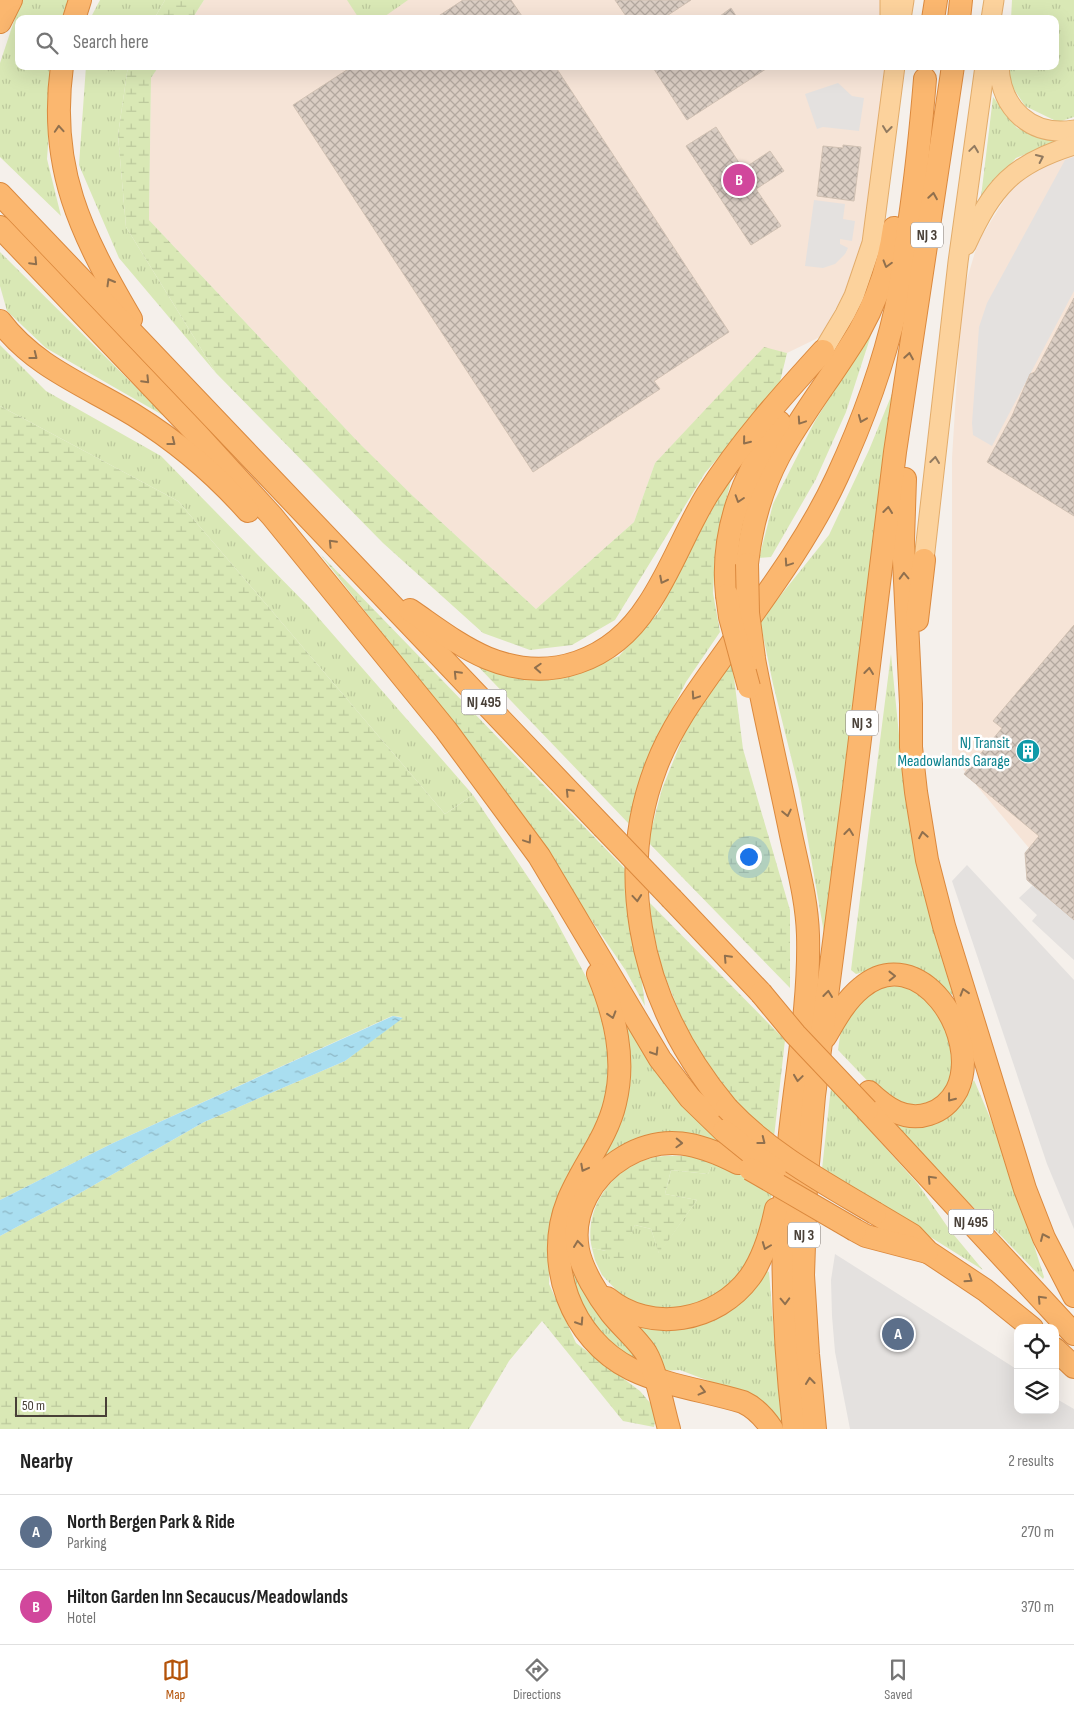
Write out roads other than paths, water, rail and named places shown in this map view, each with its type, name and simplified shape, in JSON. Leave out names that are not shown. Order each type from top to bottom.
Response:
[{"type":"highway","points":[[0,22],[11,0]]},
{"type":"highway","points":[[75,15],[80,0]]},
{"type":"highway","points":[[934,15],[936,0]]},
{"type":"highway","points":[[959,15],[961,0]]},
{"type":"highway","points":[[62,70],[58,115],[60,140],[65,172],[75,210],[100,265],[153,354]]},
{"type":"highway","name":"NJ 3","points":[[815,1429],[806,1340],[803,1252],[814,1096],[902,405],[951,70]]},
{"type":"highway","points":[[868,1223],[822,1181],[771,1148],[752,1133],[727,1108],[696,1068],[663,1007],[651,972],[642,935],[637,897],[636,856],[640,819],[656,766],[671,735],[692,700],[808,533],[836,479],[872,394],[896,309],[904,266],[920,145],[926,73]]},
{"type":"highway","name":"NJ 3","points":[[794,1429],[788,1366],[784,1274],[787,1165],[803,1033],[808,977],[808,932],[802,888],[754,658],[748,613],[747,564],[755,518],[775,465],[791,435],[859,331],[881,283],[894,235],[906,144],[926,73]]},
{"type":"highway","points":[[0,194],[153,354]]},
{"type":"highway","points":[[0,227],[198,435],[272,516],[446,730],[534,849],[665,1066],[690,1098],[724,1131],[750,1152],[780,1172],[906,1247],[928,1252]]},
{"type":"highway","points":[[0,322],[42,362],[155,429],[220,483],[270,536],[437,737],[498,801]]},
{"type":"highway","points":[[366,578],[441,632],[489,659],[524,667],[549,669],[587,659],[610,647],[630,630],[639,619],[657,591],[698,511],[720,475],[792,385],[823,351]]},
{"type":"highway","name":"NJ 3","points":[[776,766],[749,687],[730,617],[726,570],[730,532],[735,510],[746,480],[762,447],[823,351]]},
{"type":"highway","name":"NJ 495","points":[[153,354],[761,993],[795,1034],[868,1101],[1074,1334]]},
{"type":"highway","points":[[902,405],[908,436],[903,540],[908,660],[912,704],[911,747],[924,845],[938,905],[1025,1189],[1044,1238],[1074,1296]]},
{"type":"highway","points":[[908,660],[917,627],[924,560]]},
{"type":"highway","points":[[568,904],[602,984],[615,1023],[618,1040],[619,1073],[616,1097],[610,1118],[582,1171],[563,1216],[558,1247],[561,1276],[572,1309],[593,1340],[619,1362],[655,1379],[744,1402],[757,1410],[772,1429]]},
{"type":"highway","points":[[822,1042],[854,994],[866,984],[880,977],[895,975],[909,978],[923,985],[938,997],[952,1018],[962,1047],[961,1077],[952,1098],[941,1109],[928,1115],[912,1117],[868,1101]]},
{"type":"highway","points":[[669,1429],[646,1353],[611,1312],[588,1275],[578,1249],[578,1223],[584,1200],[590,1189],[606,1169],[630,1154],[660,1144],[691,1144],[707,1148],[868,1223],[912,1235],[928,1252],[985,1290],[1027,1324]]},
{"type":"highway","points":[[596,1289],[629,1312],[652,1319],[689,1318],[724,1302],[743,1286],[764,1251],[787,1165]]},
{"type":"highway","points":[[1059,1353],[1074,1367]]},
{"type":"main road","points":[[890,0],[890,15]]},
{"type":"main road","points":[[902,15],[904,0]]},
{"type":"main road","points":[[992,15],[994,0]]},
{"type":"main road","points":[[1001,0],[1001,15]]},
{"type":"main road","points":[[924,560],[958,262],[984,70]]},
{"type":"main road","points":[[1000,70],[1004,94],[1010,105],[1024,120],[1041,130],[1060,132],[1074,130]]},
{"type":"main road","name":"NJ 3","points":[[823,351],[854,296],[872,242],[894,71]]},
{"type":"main road","points":[[958,262],[983,211],[1008,179],[1040,157],[1074,145]]},
{"type":"water","points":[[393,1016],[403,1018],[345,1061],[204,1122],[0,1236],[0,1200],[111,1144]]},
{"type":"place","name":"Hilton Garden Inn Secaucus/Meadowlands","points":[[739,180]]},
{"type":"place","name":"NJ Transit Meadowlands Garage","points":[[1028,751]]},
{"type":"place","name":"North Bergen Park & Ride","points":[[898,1334]]}]
